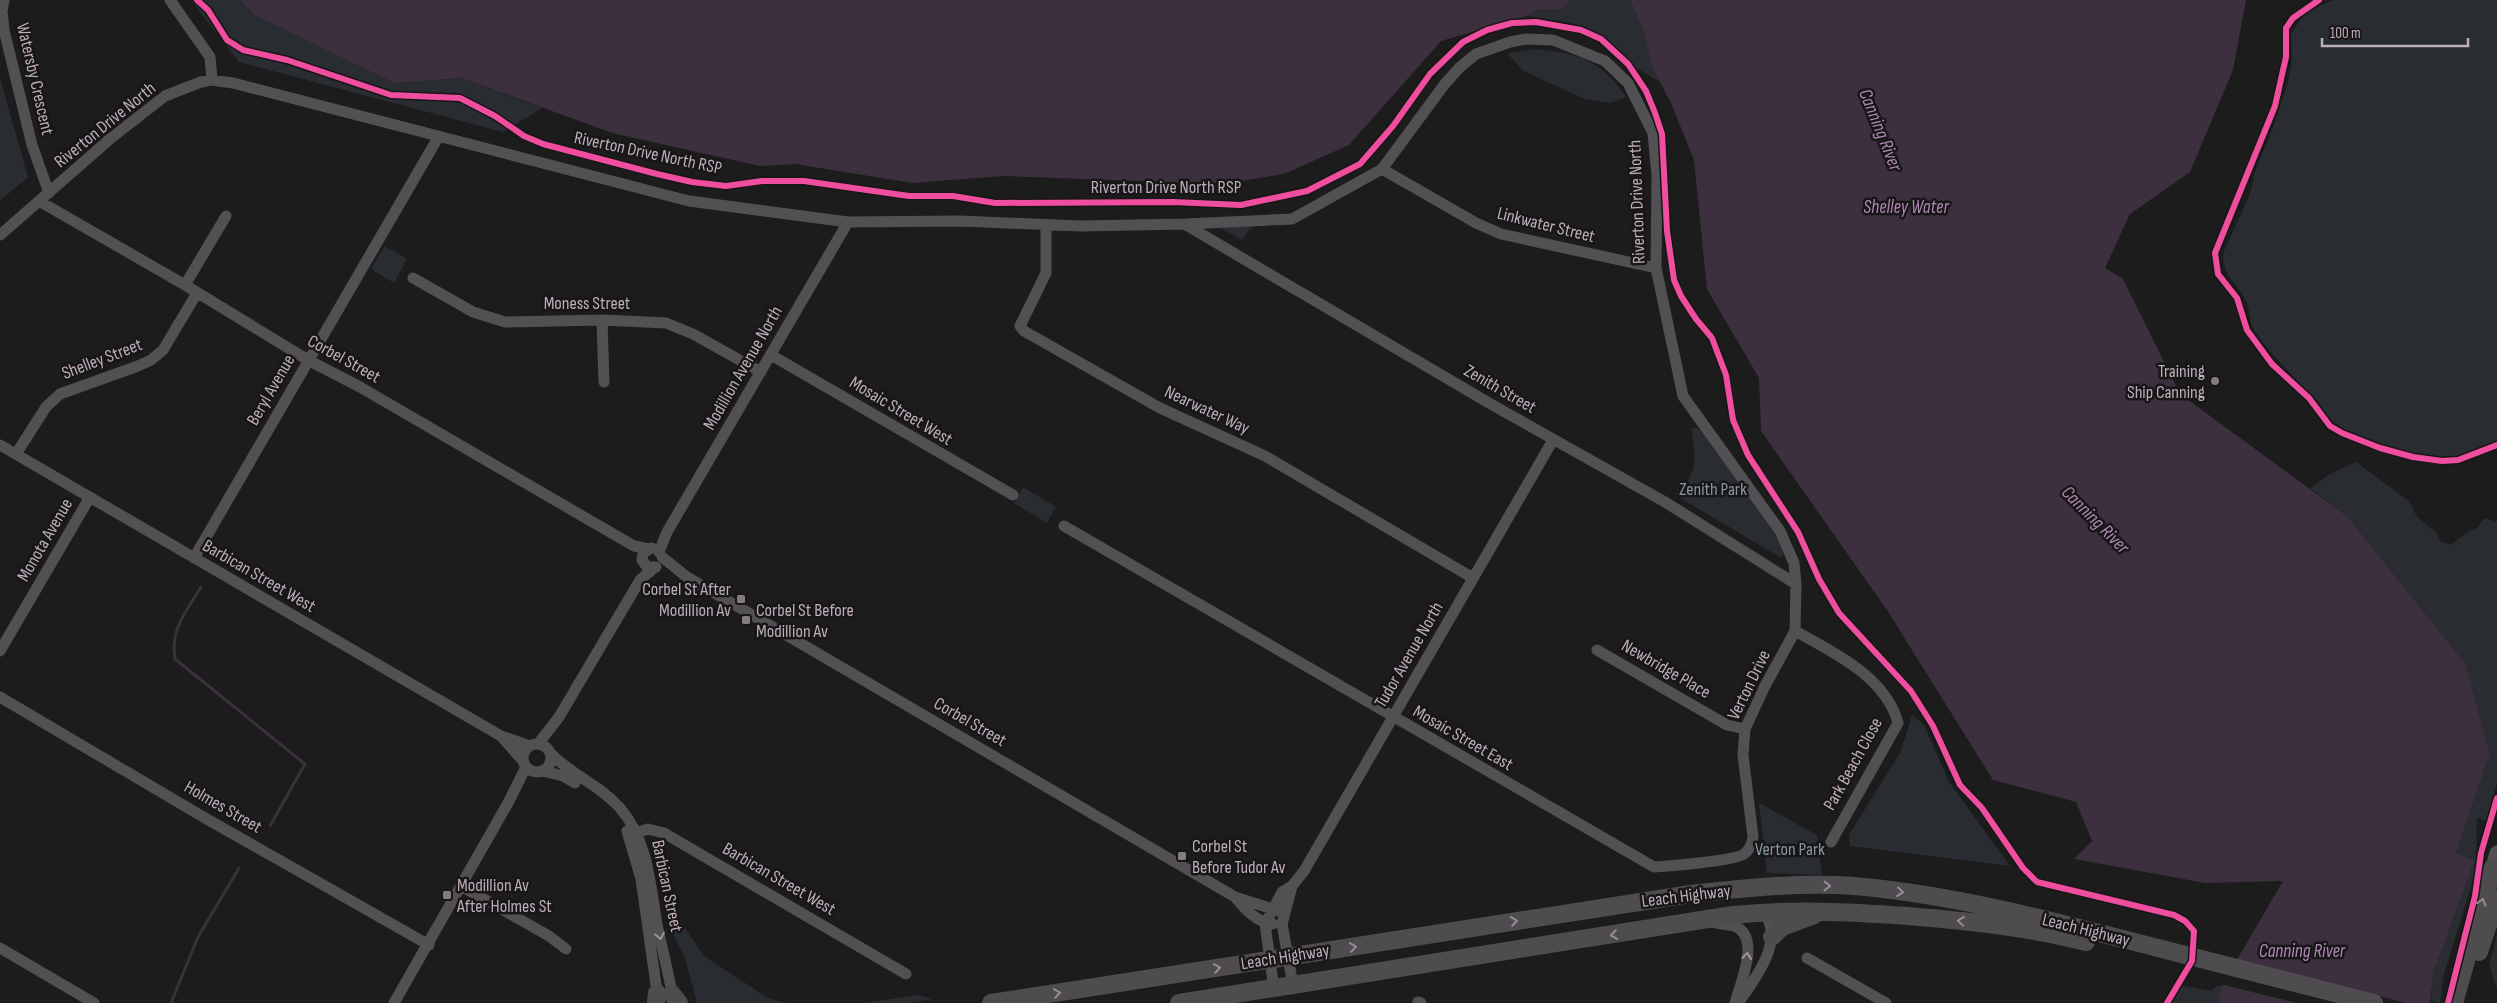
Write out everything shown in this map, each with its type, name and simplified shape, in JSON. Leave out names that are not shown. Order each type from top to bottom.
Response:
[{"type":"highway","points":[[2454,1003],[2496,861]]},
{"type":"highway","name":"Leach Highway","points":[[991,1003],[1727,890],[1772,886],[1852,886],[1921,894],[2039,918],[2329,1003]]},
{"type":"highway","points":[[1727,890],[1754,898],[1764,912]]},
{"type":"highway","points":[[2464,1003],[2497,898]]},
{"type":"highway","points":[[1772,937],[1782,927],[1827,911]]},
{"type":"highway","name":"Leach Highway","points":[[1179,1003],[1700,921],[1764,912],[1827,911],[1937,918],[2025,929],[2168,957],[2374,1003]]},
{"type":"street","name":"Watersby Crescent","points":[[4,0],[2,11],[4,30],[32,145],[49,193]]},
{"type":"street","points":[[170,0],[210,57],[212,80]]},
{"type":"street","name":"Riverton Drive North","points":[[0,235],[110,139],[165,96],[212,80],[233,83],[689,201],[848,222],[960,221],[1046,225],[1186,224],[1292,219],[1382,168],[1444,85],[1459,68],[1476,54],[1510,42],[1526,39],[1552,40],[1605,61],[1619,74],[1636,96],[1653,133],[1657,176],[1656,268],[1684,396],[1780,530],[1794,563],[1796,584],[1795,631]]},
{"type":"street","name":"Beryl Avenue","points":[[194,558],[439,136]]},
{"type":"street","name":"Linkwater Street","points":[[1382,168],[1476,224],[1501,234],[1656,268]]},
{"type":"street","name":"Corbel Street","points":[[39,201],[185,285],[308,360],[360,387],[1235,897],[1273,907],[1284,919]]},
{"type":"street","points":[[185,285],[226,216]]},
{"type":"street","name":"Modillion Avenue North","points":[[534,745],[559,717],[848,222]]},
{"type":"street","name":"Zenith Street","points":[[1186,224],[1553,440],[1665,502],[1796,584]]},
{"type":"street","name":"Nearwater Way","points":[[1046,225],[1046,273],[1020,326],[1024,331],[1160,408],[1265,456],[1473,578]]},
{"type":"street","name":"Moness Street","points":[[413,278],[473,312],[505,322],[602,320],[666,323],[693,334],[761,372]]},
{"type":"street","name":"Shelley Street","points":[[16,454],[46,407],[60,394],[138,366],[151,360],[163,350],[197,293]]},
{"type":"street","points":[[602,320],[604,382]]},
{"type":"street","name":"Mosaic Street West","points":[[771,355],[1013,495]]},
{"type":"street","name":"Tudor Avenue North","points":[[1274,988],[1266,924],[1273,907],[1282,892],[1292,886],[1304,871],[1553,440]]},
{"type":"street","name":"Barbican Street West","points":[[0,445],[501,736],[534,745],[550,752]]},
{"type":"street","name":"Monota Avenue","points":[[0,651],[90,498]]},
{"type":"street","name":"Mosaic Street East","points":[[1064,526],[1654,867],[1698,863],[1744,854],[1751,847]]},
{"type":"street","name":"Verton Drive","points":[[1751,847],[1753,837],[1743,755],[1745,729],[1795,631]]},
{"type":"street","name":"Park Beach Close","points":[[1795,631],[1861,672],[1886,696],[1894,709],[1898,723],[1831,842]]},
{"type":"street","name":"Newbridge Place","points":[[1597,650],[1727,725],[1745,729]]},
{"type":"street","name":"Holmes Street","points":[[0,697],[205,818],[428,945]]},
{"type":"street","name":"Modillion Avenue North","points":[[550,752],[559,717]]},
{"type":"street","name":"Barbican Street West","points":[[501,736],[532,768]]},
{"type":"street","points":[[532,768],[524,752],[534,745]]},
{"type":"street","points":[[394,1003],[508,803],[532,768],[549,766],[550,752]]},
{"type":"street","name":"Barbican Street","points":[[550,752],[565,768],[613,802],[633,834],[666,1000]]},
{"type":"street","name":"Barbican Street","points":[[532,768],[563,776],[595,796],[610,808],[633,834]]},
{"type":"street","name":"Barbican Street West","points":[[633,834],[648,829],[664,833],[906,974]]},
{"type":"street","points":[[461,886],[549,936],[566,949]]},
{"type":"street","name":"Tudor Avenue North","points":[[1292,886],[1284,919],[1293,985]]},
{"type":"street","name":"Corbel Street","points":[[1235,897],[1245,908],[1266,924]]},
{"type":"street","points":[[1736,1003],[1756,977],[1768,953],[1772,937],[1771,922],[1764,912]]},
{"type":"street","points":[[1266,924],[1284,919]]},
{"type":"street","points":[[1700,921],[1736,927],[1747,940],[1748,960],[1736,1003]]},
{"type":"street","points":[[0,948],[94,1003]]},
{"type":"street","points":[[1807,958],[1886,1003]]},
{"type":"green space","points":[[191,0],[240,0],[256,16],[394,83],[461,78],[542,108],[503,132],[239,62]]},
{"type":"green space","points":[[1569,0],[1630,0],[1644,32],[1652,67],[1662,83],[1636,68],[1621,51],[1600,35],[1566,22],[1527,16],[1542,9],[1555,10],[1563,8]]},
{"type":"green space","points":[[2334,0],[2497,0],[2497,442],[2457,458],[2439,459],[2387,447],[2352,434],[2329,420],[2320,404],[2277,359],[2254,330],[2246,301],[2224,266],[2224,251],[2250,194],[2255,171],[2273,128],[2288,82],[2292,60],[2291,34],[2303,16],[2314,8]]},
{"type":"green space","points":[[1534,49],[1563,53],[1587,60],[1607,74],[1626,97],[1611,103],[1585,99],[1523,71],[1507,53]]},
{"type":"green space","points":[[0,78],[28,177],[0,201]]},
{"type":"green space","points":[[1205,220],[1264,220],[1250,229],[1242,240]]},
{"type":"green space","points":[[385,246],[407,259],[394,283],[371,269]]},
{"type":"green space","name":"Zenith Park","points":[[1696,427],[1704,434],[1763,515],[1781,547],[1783,557],[1778,556],[1677,496],[1676,493],[1689,479],[1694,464],[1695,456],[1691,429]]},
{"type":"green space","points":[[2356,462],[2409,501],[2417,517],[2437,533],[2440,541],[2451,545],[2468,532],[2476,529],[2485,518],[2497,522],[2497,783],[2486,821],[2477,818],[2476,871],[2444,974],[2440,1003],[2431,1001],[2434,971],[2475,860],[2456,853],[2490,754],[2465,663],[2347,516],[2310,488],[2330,474]]},
{"type":"green space","points":[[1023,487],[1056,507],[1047,523],[1014,503]]},
{"type":"green space","points":[[1912,715],[1924,725],[1949,782],[2010,866],[1850,846],[1849,835],[1901,751]]},
{"type":"green space","name":"Verton Park","points":[[1759,803],[1817,835],[1822,875],[1767,873]]},
{"type":"green space","points":[[663,896],[704,956],[768,998],[786,1003],[697,1003],[685,958],[673,934]]},
{"type":"green space","points":[[2497,936],[2497,990],[2489,964]]},
{"type":"green space","points":[[2173,984],[2211,991],[2218,985],[2289,1003],[2162,1003]]},
{"type":"green space","points":[[917,995],[933,999],[908,1003],[864,1003]]},
{"type":"water","points":[[240,0],[1569,0],[1563,8],[1538,10],[1527,16],[1441,41],[1349,145],[1284,174],[1220,184],[1004,176],[912,183],[795,164],[760,166],[612,133],[461,78],[394,83],[256,16]]},
{"type":"water","name":"Shelley Water","points":[[1630,0],[2246,0],[2233,70],[2190,172],[2130,214],[2105,268],[2123,279],[2180,394],[2347,516],[2465,663],[2490,754],[2456,853],[2475,860],[2434,971],[2430,1003],[2218,1003],[2222,985],[2283,881],[2205,883],[2074,859],[2092,841],[2076,802],[1993,780],[1887,610],[1761,431],[1759,378],[1707,289],[1694,160],[1671,103],[1652,67],[1644,32]]},
{"type":"pier","points":[[2234,960],[2406,1003],[2297,1003],[2220,984]]},
{"type":"waterway","points":[[201,587],[180,621],[175,639],[175,659],[305,764],[270,826]]},
{"type":"waterway","points":[[171,1003],[198,937],[239,868]]},
{"type":"cycle path","name":"Riverton Drive North RSP","points":[[197,0],[208,10],[227,40],[243,50],[287,60],[391,95],[460,98],[495,116],[524,136],[543,144],[657,174],[692,182],[726,186],[762,181],[804,181],[909,196],[953,196],[995,203],[1173,202],[1241,205],[1307,191],[1360,164],[1393,126],[1430,74],[1463,42],[1487,30],[1512,23],[1536,22],[1581,30],[1601,39],[1628,64],[1646,91],[1662,134],[1667,231],[1674,280],[1681,296],[1696,319],[1712,338],[1726,375],[1733,420],[1748,455],[1798,532],[1819,579],[1839,613],[1911,691],[1933,726],[1960,785],[1982,808],[2023,868],[2037,882],[2174,915],[2185,921],[2194,931],[2192,961],[2167,1003]]},
{"type":"cycle path","points":[[2319,0],[2293,18],[2286,28],[2286,57],[2275,106],[2215,253],[2218,274],[2237,298],[2247,330],[2272,364],[2309,398],[2330,426],[2342,433],[2380,448],[2413,457],[2442,461],[2458,460],[2497,445]]},
{"type":"cycle path","points":[[2448,1003],[2475,896],[2481,853],[2497,798]]},
{"type":"place","name":"Training Ship Canning","points":[[2215,381]]},
{"type":"place","name":"Corbel St After Modillion Av","points":[[741,599]]},
{"type":"place","name":"Corbel St Before Modillion Av","points":[[746,620]]},
{"type":"place","name":"Corbel St Before Tudor Av","points":[[1182,856]]},
{"type":"place","name":"Modillion Av After Holmes St","points":[[447,895]]},
{"type":"water label","name":"Canning River","points":[[1880,130]]},
{"type":"water label","name":"Canning River","points":[[2095,520]]},
{"type":"water label","name":"Canning River","points":[[2302,951]]}]
